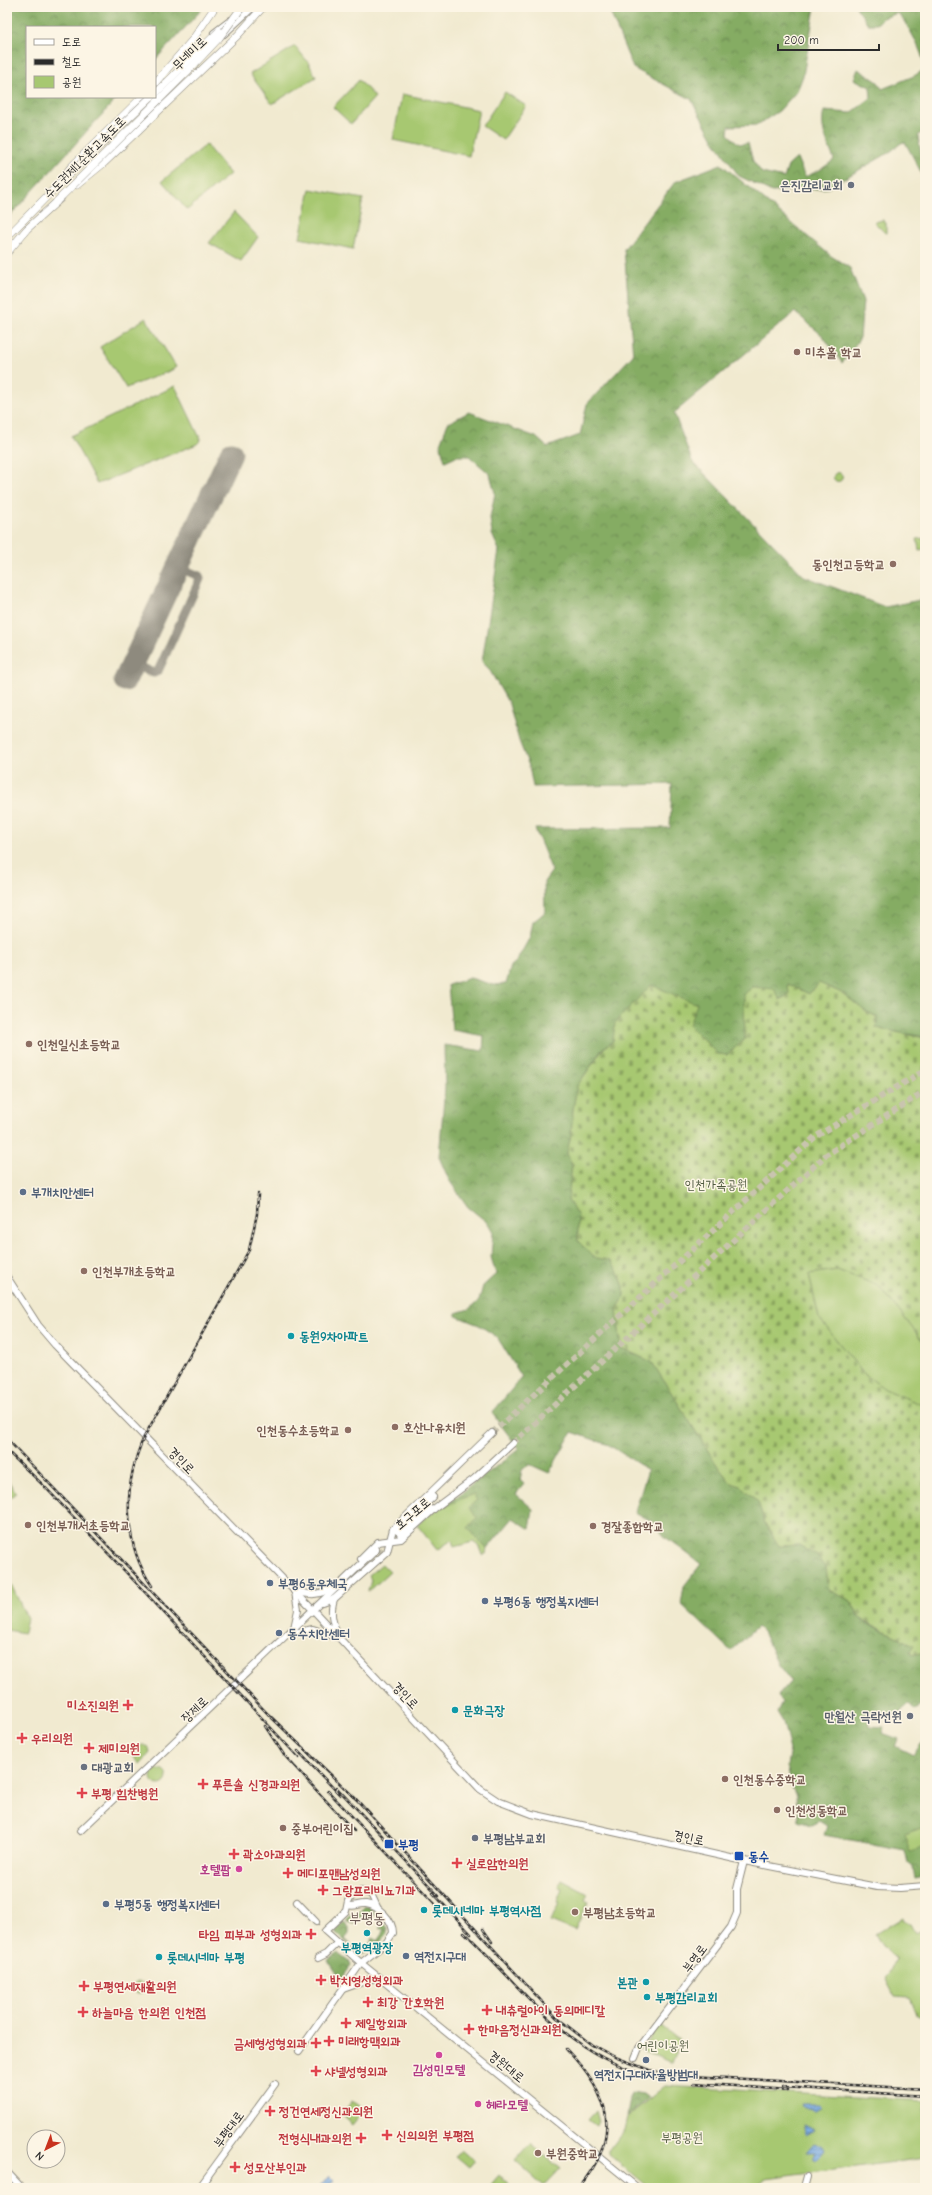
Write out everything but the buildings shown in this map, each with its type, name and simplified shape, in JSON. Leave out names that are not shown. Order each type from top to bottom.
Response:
[{"type":"highway","points":[[156,82],[184,50],[215,7]]},
{"type":"highway","points":[[156,93],[216,35],[236,7]]},
{"type":"highway","name":"수도권제1순환고속도로","points":[[7,253],[27,229],[187,72],[219,38],[244,7]]},
{"type":"highway","points":[[57,201],[104,163],[238,35],[263,7]]},
{"type":"highway","points":[[56,187],[71,167],[141,98]]},
{"type":"highway","name":"수도권제1순환고속도로","points":[[7,236],[149,98]]},
{"type":"main road","name":"무네미로","points":[[156,89],[244,7]]},
{"type":"main road","name":"무네미로","points":[[7,253],[20,236],[253,7]]},
{"type":"main road","points":[[7,242],[149,98]]},
{"type":"main road","name":"경인로","points":[[7,1276],[10,1286],[55,1345],[314,1611],[461,1772],[480,1789],[498,1801],[532,1814],[744,1861],[877,1887],[900,1888],[925,1886]]},
{"type":"main road","name":"호구포로","points":[[487,1467],[441,1499],[399,1532],[492,1433]]},
{"type":"main road","name":"호구포로","points":[[474,1453],[393,1529],[389,1541],[401,1539],[435,1508],[487,1467],[513,1443]]},
{"type":"main road","points":[[294,1629],[298,1610],[294,1591],[317,1594],[327,1590],[378,1542],[389,1541],[387,1552],[334,1599],[322,1603]]},
{"type":"main road","name":"장제로","points":[[80,1831],[322,1603],[332,1597],[377,1552]]},
{"type":"main road","points":[[322,1603],[327,1590]]},
{"type":"main road","points":[[334,1599],[331,1609],[332,1622],[339,1638]]},
{"type":"main road","points":[[288,1635],[313,1629],[339,1638]]},
{"type":"main road","name":"부영로","points":[[635,2058],[639,2048],[731,1927],[737,1913],[737,1889],[744,1861]]},
{"type":"main road","points":[[299,2051],[361,1963],[386,1943],[393,1933],[392,1924],[378,1908],[373,1896],[361,1891],[355,1892],[348,1901],[348,1905],[354,1907],[364,1904],[378,1908]]},
{"type":"main road","points":[[297,1902],[316,1922]]},
{"type":"main road","name":"경원대로","points":[[348,1905],[344,1913],[325,1931],[337,1943],[638,2188]]},
{"type":"main road","points":[[318,1958],[326,1954],[337,1943]]},
{"type":"main road","points":[[342,1989],[370,1979],[383,1980]]},
{"type":"main road","name":"부평대로","points":[[199,2188],[276,2084]]},
{"type":"main road","points":[[7,2172],[22,2188]]},
{"type":"main road","points":[[804,2188],[807,2176]]},
{"type":"green space","points":[[7,7],[204,7],[156,59],[156,26],[26,26],[26,98],[117,98],[7,219]]},
{"type":"green space","points":[[608,7],[815,7],[803,76],[797,91],[779,111],[757,125],[729,126],[728,134],[739,144],[748,143],[753,161],[762,173],[784,178],[788,166],[797,158],[805,177],[820,170],[834,160],[825,137],[823,124],[824,111],[851,113],[871,98],[870,87],[854,79],[858,69],[878,82],[882,89],[914,76],[925,69],[925,129],[918,136],[921,154],[925,158],[925,173],[922,174],[905,142],[828,188],[772,192],[739,176],[713,139],[691,99],[633,68]]},
{"type":"green space","points":[[856,7],[925,7],[925,69],[924,62],[915,40],[907,25],[898,13],[883,18],[877,24],[868,24]]},
{"type":"green space","points":[[295,46],[308,62],[316,77],[272,104],[250,74]]},
{"type":"green space","points":[[359,80],[375,97],[351,124],[333,107]]},
{"type":"green space","points":[[505,92],[526,106],[503,140],[482,126]]},
{"type":"green space","points":[[402,94],[479,110],[469,156],[393,140]]},
{"type":"green space","points":[[206,145],[230,174],[187,210],[162,181]]},
{"type":"green space","points":[[721,164],[831,256],[850,268],[863,301],[860,338],[842,363],[823,336],[795,312],[674,413],[692,461],[804,576],[885,607],[925,599],[925,1037],[875,1028],[877,1017],[865,1011],[842,993],[819,983],[809,994],[788,984],[789,994],[779,1000],[752,987],[744,995],[745,1039],[727,1055],[718,1054],[689,1025],[616,1023],[614,1041],[603,1048],[577,1086],[571,1135],[567,1153],[572,1166],[568,1200],[578,1216],[578,1241],[594,1257],[610,1261],[618,1270],[624,1286],[624,1298],[617,1309],[621,1348],[652,1362],[719,1468],[731,1483],[741,1486],[758,1502],[765,1523],[779,1545],[799,1545],[816,1555],[826,1567],[829,1590],[849,1600],[863,1621],[915,1645],[912,1655],[925,1652],[925,1704],[915,1710],[909,1704],[902,1710],[898,1718],[878,1712],[868,1712],[870,1726],[884,1727],[882,1733],[899,1739],[895,1746],[913,1755],[922,1743],[925,1744],[925,1877],[915,1879],[913,1867],[908,1863],[905,1850],[824,1835],[827,1826],[819,1821],[811,1825],[798,1821],[796,1796],[791,1785],[787,1765],[790,1750],[783,1722],[777,1712],[782,1702],[777,1697],[791,1681],[778,1665],[764,1634],[757,1627],[731,1651],[681,1604],[684,1586],[701,1564],[664,1536],[653,1522],[635,1512],[648,1470],[609,1445],[572,1432],[549,1473],[529,1464],[522,1470],[520,1480],[524,1484],[516,1494],[533,1509],[530,1529],[513,1518],[487,1549],[468,1528],[443,1507],[519,1449],[492,1413],[522,1377],[497,1337],[479,1325],[456,1316],[456,1313],[469,1309],[479,1301],[483,1286],[496,1274],[491,1257],[493,1232],[488,1223],[468,1207],[449,1180],[439,1157],[445,1087],[444,1045],[483,1051],[484,1036],[452,1030],[448,985],[470,978],[494,985],[506,984],[511,966],[516,962],[530,937],[533,922],[545,912],[544,882],[552,871],[535,829],[670,828],[672,784],[533,787],[529,766],[519,741],[509,704],[489,669],[482,662],[499,550],[492,534],[490,518],[495,493],[490,474],[469,456],[456,456],[445,461],[440,444],[448,423],[469,412],[536,437],[547,447],[580,435],[587,404],[633,355],[624,249],[675,182]]},
{"type":"green space","points":[[310,189],[363,199],[353,249],[300,238]]},
{"type":"green space","points":[[234,212],[258,237],[241,261],[209,243]]},
{"type":"green space","points":[[883,220],[886,223],[886,234],[874,222]]},
{"type":"green space","points":[[146,318],[176,367],[172,370],[126,388],[100,347]]},
{"type":"green space","points":[[175,386],[201,440],[197,444],[97,484],[71,436]]},
{"type":"green space","points":[[836,473],[840,473],[842,477],[840,481],[836,481],[834,479],[834,475]]},
{"type":"green space","points":[[925,538],[925,549],[919,550],[917,539]]},
{"type":"green space","name":"인천가족공원","points":[[819,983],[842,993],[865,1011],[877,1017],[876,1028],[925,1038],[925,1344],[879,1286],[837,1270],[809,1274],[819,1318],[863,1373],[885,1389],[925,1406],[925,1652],[912,1655],[910,1651],[914,1645],[863,1620],[849,1600],[829,1590],[826,1567],[816,1555],[799,1545],[779,1546],[765,1523],[758,1502],[741,1486],[731,1483],[719,1468],[652,1362],[621,1348],[617,1309],[624,1298],[624,1286],[617,1270],[610,1261],[594,1257],[578,1241],[578,1216],[568,1200],[572,1166],[567,1153],[571,1135],[577,1086],[604,1048],[613,1041],[615,1023],[651,985],[697,1004],[689,1025],[718,1054],[727,1055],[745,1039],[744,995],[752,987],[774,989],[780,1000],[789,994],[788,984],[809,994]]},
{"type":"green space","points":[[837,1270],[879,1286],[925,1344],[925,1406],[885,1389],[863,1373],[819,1318],[809,1274]]},
{"type":"green space","points":[[7,1479],[16,1493],[7,1501]]},
{"type":"green space","points":[[473,1494],[477,1500],[469,1507],[477,1518],[468,1528],[487,1549],[486,1554],[483,1555],[480,1547],[473,1542],[454,1547],[452,1540],[437,1550],[417,1525],[441,1505],[443,1507]]},
{"type":"green space","points":[[382,1564],[390,1572],[368,1592],[371,1580],[369,1575]]},
{"type":"green space","points":[[7,1576],[27,1618],[24,1633],[7,1630]]},
{"type":"green space","points":[[142,1744],[148,1747],[150,1753],[140,1764],[133,1756],[133,1752]]},
{"type":"green space","points":[[159,1769],[166,1774],[167,1777],[162,1784],[159,1785],[152,1780],[151,1777],[156,1770]]},
{"type":"green space","points":[[925,1827],[925,1846],[910,1851],[904,1834]]},
{"type":"green space","points":[[562,1880],[588,1894],[585,1900],[588,1902],[575,1931],[551,1921],[559,1903],[557,1902],[562,1889],[559,1887]]},
{"type":"green space","points":[[365,1906],[370,1908],[377,1917],[371,1912],[365,1912],[354,1924],[347,1922],[347,1918],[351,1914],[356,1915]]},
{"type":"green space","points":[[903,1917],[904,1920],[911,1924],[916,1933],[925,1928],[925,2019],[917,2015],[910,1998],[895,1997],[885,1978],[889,1974],[896,1959],[882,1946],[875,1934]]},
{"type":"green space","points":[[344,1922],[349,1927],[349,1934],[345,1939],[360,1953],[366,1951],[364,1954],[360,1954],[335,1932]]},
{"type":"green space","points":[[383,1922],[388,1928],[388,1933],[378,1944],[370,1947],[368,1946],[373,1938],[377,1941],[385,1930],[380,1927]]},
{"type":"green space","points":[[338,1953],[350,1962],[351,1966],[342,1978],[340,1978],[328,1960]]},
{"type":"green space","points":[[137,1982],[141,1982],[145,1988],[141,1994],[137,1994],[133,1990],[133,1986]]},
{"type":"green space","name":"어린이공원","points":[[660,2025],[680,2041],[672,2063],[642,2050]]},
{"type":"green space","name":"부평공원","points":[[665,2086],[925,2101],[925,2158],[765,2179],[754,2188],[649,2188],[609,2155],[609,2151],[624,2130],[627,2117]]},
{"type":"green space","points":[[631,2092],[643,2094],[648,2098],[627,2116]]},
{"type":"green space","points":[[352,2101],[364,2110],[352,2125],[341,2115]]},
{"type":"green space","points":[[596,2111],[599,2122],[596,2126],[588,2120]]},
{"type":"green space","points":[[530,2143],[560,2169],[544,2186],[515,2160]]},
{"type":"green space","points":[[461,2150],[474,2161],[468,2168],[455,2157]]},
{"type":"green space","points":[[499,2175],[513,2188],[488,2188]]},
{"type":"water","points":[[801,2104],[818,2104],[820,2106],[815,2110],[802,2107]]},
{"type":"water","points":[[803,2125],[815,2130],[806,2135]]},
{"type":"water","points":[[814,2143],[823,2146],[825,2150],[816,2161],[812,2159],[815,2152],[806,2152]]},
{"type":"water","points":[[329,2176],[334,2181],[328,2188],[319,2188]]},
{"type":"taxiway","points":[[133,664],[154,673],[158,671],[200,579],[199,576],[178,567]]},
{"type":"runway","points":[[125,680],[231,453]]},
{"type":"tunnel","points":[[492,1433],[815,1137],[925,1070]]},
{"type":"tunnel","points":[[513,1443],[826,1155],[925,1091]]},
{"type":"tunnel","points":[[379,1553],[390,1544]]},
{"type":"railway","points":[[152,1586],[142,1569],[135,1551],[131,1532],[129,1493],[137,1455],[144,1437],[249,1250],[257,1214],[258,1194]]},
{"type":"railway","points":[[7,1439],[268,1714],[356,1799],[556,2017],[592,2045],[615,2057],[649,2070],[672,2075],[925,2089]]},
{"type":"railway","points":[[7,1451],[43,1485],[299,1758]]},
{"type":"railway","points":[[265,1726],[284,1755],[354,1831]]},
{"type":"railway","points":[[298,1751],[340,1795]]},
{"type":"railway","points":[[337,1788],[439,1896]]},
{"type":"railway","points":[[328,1791],[435,1904]]},
{"type":"railway","points":[[433,1893],[471,1934]]},
{"type":"railway","points":[[483,1929],[492,1942]]},
{"type":"railway","points":[[464,1932],[529,1999],[573,2039],[598,2055],[627,2068],[659,2078]]},
{"type":"railway","points":[[566,2049],[593,2083],[601,2099],[606,2116],[606,2133],[602,2150],[592,2169],[578,2188]]},
{"type":"railway","points":[[694,2083],[788,2090]]},
{"type":"railway","points":[[783,2087],[925,2096]]},
{"type":"place","name":"은진감리교회","points":[[851,185]]},
{"type":"place","name":"미추홀 학교","points":[[797,352]]},
{"type":"place","name":"동인천고등학교","points":[[893,564]]},
{"type":"place","name":"인천일신초등학교","points":[[29,1044]]},
{"type":"place","name":"부개치안센터","points":[[23,1192]]},
{"type":"place","name":"인천부개초등학교","points":[[84,1271]]},
{"type":"place","name":"동원9차아파트","points":[[291,1336]]},
{"type":"place","name":"호산나유치원","points":[[395,1427]]},
{"type":"place","name":"인천동수초등학교","points":[[348,1430]]},
{"type":"place","name":"인천부개서초등학교","points":[[28,1525]]},
{"type":"place","name":"경잘종합학교","points":[[593,1526]]},
{"type":"place","name":"부평6동우체국","points":[[270,1583]]},
{"type":"place","name":"부평6동 행정복지센터","points":[[485,1601]]},
{"type":"place","name":"동수치안센터","points":[[279,1633]]},
{"type":"place","name":"미소진의원","points":[[128,1705]]},
{"type":"place","name":"문화극장","points":[[455,1710]]},
{"type":"place","name":"만월산 극락선원","points":[[910,1716]]},
{"type":"place","name":"우리의원","points":[[22,1738]]},
{"type":"place","name":"제미의원","points":[[89,1748]]},
{"type":"place","name":"대광교회","points":[[84,1767]]},
{"type":"place","name":"인천동수중학교","points":[[725,1779]]},
{"type":"place","name":"푸른솔 신경과의원","points":[[203,1784]]},
{"type":"place","name":"부평 힘찬병원","points":[[82,1793]]},
{"type":"place","name":"인천성동학교","points":[[777,1810]]},
{"type":"place","name":"중부어린이집","points":[[283,1828]]},
{"type":"place","name":"부평남부교회","points":[[475,1838]]},
{"type":"place","name":"부평","points":[[389,1844]]},
{"type":"place","name":"곽소아과의원","points":[[234,1854]]},
{"type":"place","name":"동수","points":[[739,1856]]},
{"type":"place","name":"실로암한의원","points":[[457,1863]]},
{"type":"place","name":"호텔팝","points":[[239,1869]]},
{"type":"place","name":"메디포맨남성의원","points":[[288,1873]]},
{"type":"place","name":"그랑프리비뇨기과","points":[[323,1890]]},
{"type":"place","name":"부평5동 행정복지센터","points":[[106,1904]]},
{"type":"place","name":"롯데시네마 부평역사점","points":[[424,1910]]},
{"type":"place","name":"부평남초등학교","points":[[575,1912]]},
{"type":"place","name":"부평역광장","points":[[367,1933]]},
{"type":"place","name":"타임 피부과 성형외과","points":[[311,1934]]},
{"type":"place","name":"역전지구대","points":[[406,1956]]},
{"type":"place","name":"롯데시네마 부평","points":[[159,1957]]},
{"type":"place","name":"박치영성형외과","points":[[321,1980]]},
{"type":"place","name":"본관","points":[[646,1982]]},
{"type":"place","name":"부평연세재활의원","points":[[84,1986]]},
{"type":"place","name":"부평감리교회","points":[[647,1997]]},
{"type":"place","name":"최강 간호학원","points":[[368,2002]]},
{"type":"place","name":"내츄럴아이 동의메디칼","points":[[487,2010]]},
{"type":"place","name":"하늘마음 한의원 인천점","points":[[83,2012]]},
{"type":"place","name":"제일항외과","points":[[346,2023]]},
{"type":"place","name":"한마음정신과의원","points":[[469,2029]]},
{"type":"place","name":"미래항맥외과","points":[[329,2041]]},
{"type":"place","name":"금세형성형외과","points":[[316,2043]]},
{"type":"place","name":"김성민모텔","points":[[439,2055]]},
{"type":"place","name":"역전지구대자율방범대","points":[[646,2060]]},
{"type":"place","name":"샤넬성형외과","points":[[316,2071]]},
{"type":"place","name":"헤라모텔","points":[[478,2104]]},
{"type":"place","name":"정건연세정신과의원","points":[[270,2111]]},
{"type":"place","name":"신의의원 부평점","points":[[387,2135]]},
{"type":"place","name":"전형식내과의원","points":[[361,2138]]},
{"type":"place","name":"부원중학교","points":[[538,2153]]},
{"type":"place","name":"성모산부인과","points":[[235,2167]]},
{"type":"district","name":"부평동","points":[[367,1918]]}]
